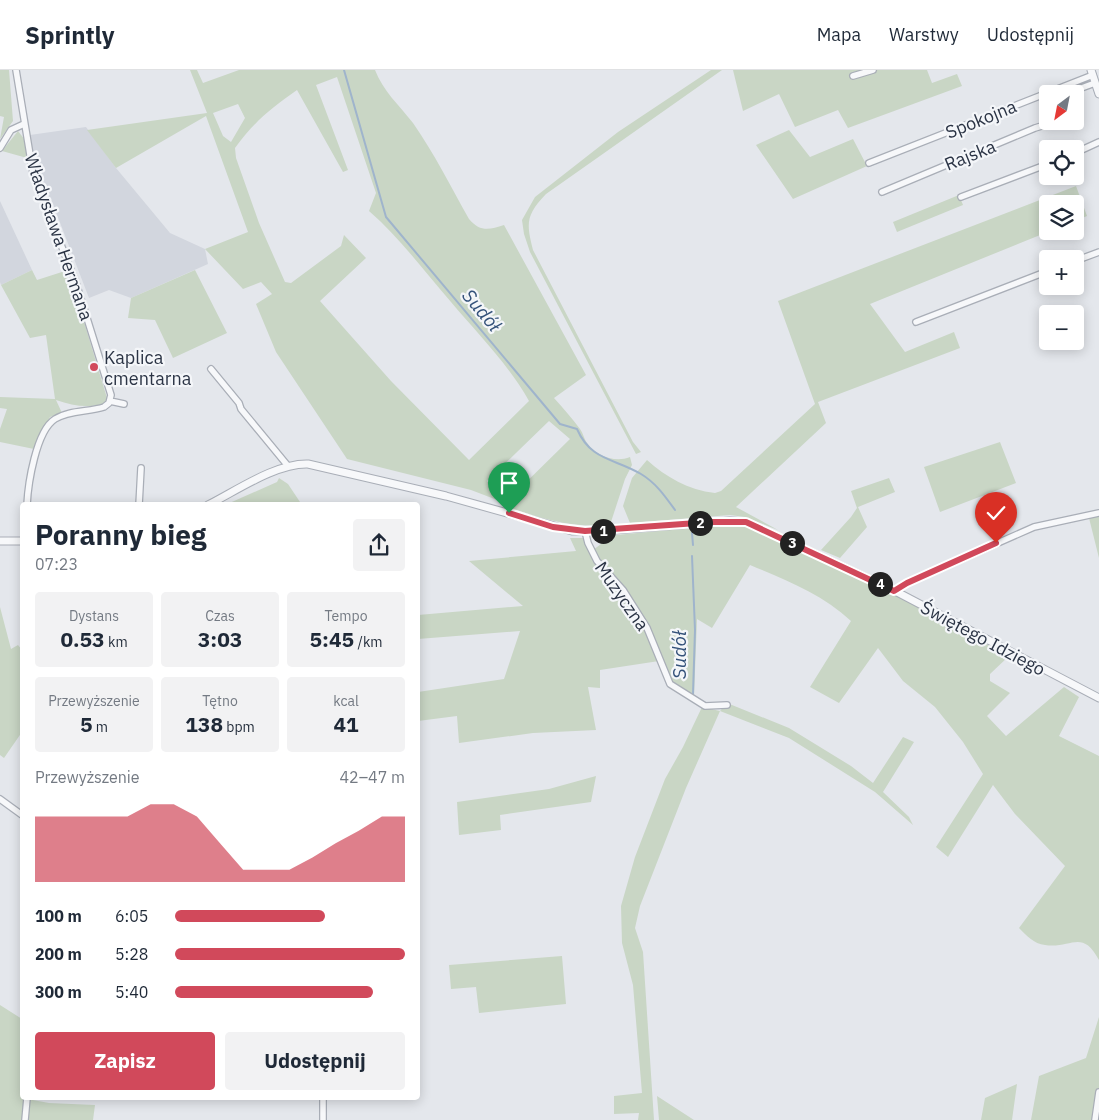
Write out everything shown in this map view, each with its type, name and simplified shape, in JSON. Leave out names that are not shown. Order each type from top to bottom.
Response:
[{"type":"street","name":"Władysława Hermana","points":[[16,70],[33,173],[89,320],[111,395],[110,402]]},
{"type":"street","points":[[853,76],[873,70]]},
{"type":"street","points":[[1092,72],[1099,94]]},
{"type":"street","name":"Spokojna","points":[[869,163],[1092,72]]},
{"type":"street","points":[[1084,87],[1095,83]]},
{"type":"street","points":[[0,148],[11,130],[24,124]]},
{"type":"street","name":"Rajska","points":[[882,192],[1039,127]]},
{"type":"street","points":[[1084,148],[1099,142]]},
{"type":"street","points":[[961,197],[1039,167]]},
{"type":"street","points":[[1084,258],[1099,252]]},
{"type":"street","points":[[916,322],[1039,274]]},
{"type":"street","points":[[211,369],[239,403],[240,409],[288,466]]},
{"type":"street","points":[[27,502],[29,476],[47,428],[55,419],[104,407],[110,402],[124,404]]},
{"type":"street","name":"Świętego Idziego","points":[[214,502],[288,466],[315,465],[455,498],[553,527],[585,531],[738,521],[760,528],[894,591],[1099,698]]},
{"type":"street","points":[[139,502],[141,468]]},
{"type":"street","points":[[894,591],[907,583],[1034,527],[1099,513]]},
{"type":"street","name":"Muzyczna","points":[[585,531],[597,561],[623,590],[647,628],[670,684],[704,706],[727,705]]},
{"type":"street","points":[[0,541],[20,541]]},
{"type":"street","points":[[0,800],[20,814]]},
{"type":"street","points":[[1094,1120],[1099,1092]]},
{"type":"street","points":[[25,1120],[27,1100]]},
{"type":"street","points":[[323,1100],[323,1120]]},
{"type":"shaded area","points":[[86,127],[116,168],[170,233],[205,249],[208,264],[131,298],[109,290],[89,298],[54,207],[36,171],[30,135]]},
{"type":"shaded area","points":[[0,201],[32,270],[1,285],[0,282]]},
{"type":"green space","points":[[0,70],[9,70],[13,121],[0,139],[4,117],[0,116]]},
{"type":"green space","points":[[190,70],[197,70],[203,83],[239,70],[375,70],[387,91],[421,134],[469,219],[477,226],[485,229],[504,225],[586,375],[554,398],[577,425],[587,443],[595,452],[612,459],[630,457],[632,465],[625,479],[610,525],[570,524],[545,519],[507,507],[505,503],[471,490],[347,459],[276,352],[256,304],[272,294],[261,282],[243,289],[205,249],[248,232],[206,116],[116,168],[87,130],[207,113]],"holes":[[[337,77],[376,193],[369,211],[401,243],[493,350],[529,401],[469,460],[391,381],[320,301],[366,258],[344,235],[341,246],[291,283],[285,282],[259,223],[236,158],[235,148],[263,116],[297,90],[343,172],[348,170],[316,85]],[[238,104],[245,118],[231,142],[223,136],[213,113]],[[549,421],[570,439],[505,503],[487,481]]]},
{"type":"green space","points":[[711,70],[722,70],[546,194],[539,201],[529,220],[529,233],[533,250],[633,442],[641,452],[636,454],[530,252],[522,220],[535,197],[618,132]]},
{"type":"green space","points":[[733,70],[927,70],[932,83],[957,74],[962,86],[848,128],[838,110],[795,127],[779,94],[743,111]]},
{"type":"green space","points":[[789,130],[810,157],[853,139],[867,166],[793,199],[756,145]]},
{"type":"green space","points":[[18,131],[25,140],[27,158],[2,151]]},
{"type":"green space","points":[[1076,186],[1079,195],[1053,195]]},
{"type":"green space","points":[[959,195],[963,205],[897,232],[893,222]]},
{"type":"green space","points":[[1039,200],[1039,235],[870,304],[905,352],[954,332],[960,348],[818,402],[826,423],[736,507],[778,530],[745,517],[730,515],[630,523],[623,506],[632,478],[647,460],[662,472],[687,486],[715,493],[721,491],[815,404],[778,301]]},
{"type":"green space","points":[[32,270],[37,280],[65,271],[85,325],[107,398],[104,404],[92,406],[74,405],[56,400],[62,413],[50,417],[34,449],[0,442],[0,429],[7,409],[0,408],[0,397],[55,399],[46,335],[30,338],[1,285]]},
{"type":"green space","points":[[195,270],[227,333],[173,358],[155,320],[128,318],[131,298]]},
{"type":"green space","points":[[1000,442],[1016,483],[940,512],[924,467]]},
{"type":"green space","points":[[279,478],[288,484],[300,502],[232,502],[277,482]]},
{"type":"green space","points":[[889,478],[895,492],[858,507],[867,527],[840,558],[821,550],[857,508],[851,491]]},
{"type":"green space","points":[[1099,516],[1099,558],[1089,518]]},
{"type":"green space","points":[[734,524],[751,528],[892,593],[1009,656],[990,674],[990,681],[1010,693],[987,716],[1006,736],[1064,687],[1079,697],[1059,736],[1099,756],[1099,960],[1093,950],[1081,942],[1054,945],[1041,944],[1030,939],[1019,928],[1065,866],[1015,814],[993,785],[948,857],[936,847],[983,774],[963,742],[935,707],[903,681],[878,648],[839,703],[810,687],[851,621],[816,595],[750,565],[712,628],[697,619],[694,697],[673,685],[657,644],[638,608],[622,585],[602,565],[593,550],[601,544],[605,536]]},
{"type":"green space","points":[[570,538],[585,538],[597,562],[633,608],[659,661],[600,670],[600,688],[588,687],[596,730],[533,733],[459,743],[457,716],[420,721],[420,692],[504,679],[520,631],[420,639],[420,615],[523,606],[469,561],[576,551]]},
{"type":"green space","points":[[0,607],[11,649],[18,645],[20,648],[20,735],[4,758],[0,755]]},
{"type":"green space","points":[[727,703],[789,728],[851,766],[873,783],[903,737],[914,742],[883,792],[909,817],[913,825],[875,792],[789,738],[720,711]]},
{"type":"green space","points":[[702,707],[720,711],[686,788],[640,906],[635,928],[643,952],[654,1120],[638,1120],[639,1113],[614,1114],[614,1096],[642,1093],[633,985],[622,943],[621,906],[635,857],[665,779]]},
{"type":"green space","points":[[596,776],[591,802],[500,815],[501,830],[459,835],[457,802],[549,789]]},
{"type":"green space","points":[[562,956],[566,1004],[479,1013],[476,987],[451,989],[449,965]]},
{"type":"green space","points":[[0,1005],[20,1018],[20,1100],[95,1105],[93,1120],[0,1120]]},
{"type":"green space","points":[[1099,1017],[1099,1120],[1031,1120],[1039,1076],[1086,1058]]},
{"type":"green space","points":[[1017,1084],[1012,1120],[981,1120],[985,1098]]},
{"type":"green space","points":[[657,1096],[694,1120],[659,1120]]},
{"type":"waterway","name":"Sudół","points":[[344,70],[386,217],[560,424],[577,429],[589,447],[596,453],[641,474],[651,481],[675,510]]},
{"type":"waterway","name":"Sudół","points":[[692,533],[693,545]]},
{"type":"waterway","name":"Sudół","points":[[692,556],[695,630],[693,694]]},
{"type":"place","name":"Kaplica cmentarna","points":[[94,367]]},
{"type":"route","points":[[509,513],[572,531],[614,530],[730,521],[746,522],[894,591],[907,583],[996,543]]}]
